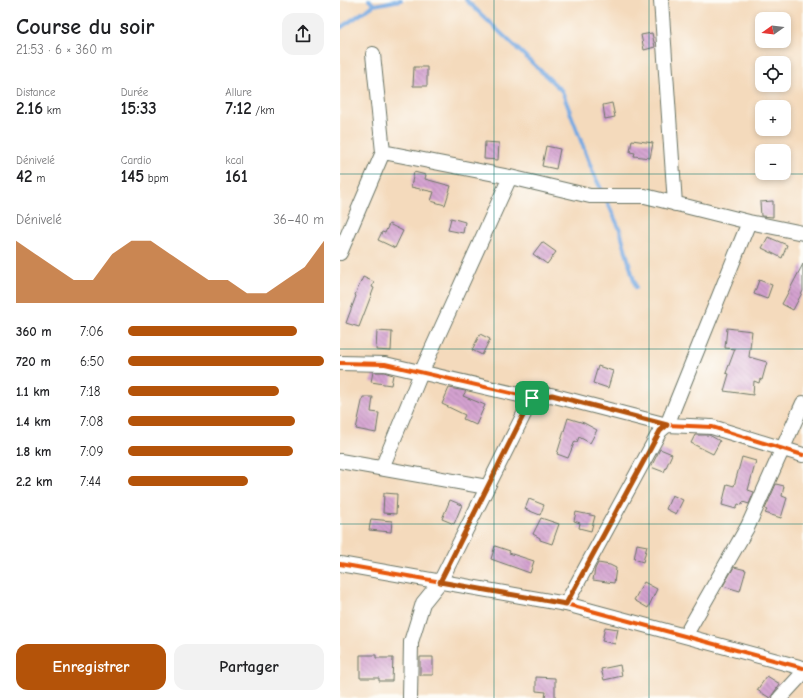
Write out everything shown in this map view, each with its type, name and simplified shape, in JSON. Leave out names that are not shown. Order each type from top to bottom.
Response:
[{"type":"street","points":[[661,0],[675,204]]},
{"type":"street","points":[[340,253],[383,152],[373,54]]},
{"type":"street","points":[[383,152],[510,177],[590,196],[645,196],[749,222],[803,233]]},
{"type":"street","points":[[382,468],[421,373],[510,177]]},
{"type":"street","points":[[566,604],[660,431],[667,425],[749,222]]},
{"type":"street","points":[[340,363],[385,364],[532,398],[552,395],[667,425],[712,428],[803,455]]},
{"type":"street","points":[[410,698],[411,642],[423,603],[440,582],[532,398]]},
{"type":"street","points":[[685,636],[748,526],[803,403]]},
{"type":"street","points":[[340,461],[487,487]]},
{"type":"street","points":[[340,564],[566,604],[803,668]]},
{"type":"street","points":[[780,698],[803,673]]},
{"type":"building","points":[[652,33],[655,47],[644,50],[641,35]]},
{"type":"building","points":[[414,67],[427,67],[427,86],[413,86]]},
{"type":"building","points":[[612,103],[615,117],[605,119],[603,105]]},
{"type":"building","points":[[632,140],[653,143],[650,158],[634,156],[635,153],[630,152]]},
{"type":"building","points":[[485,142],[499,143],[498,160],[484,159]]},
{"type":"building","points":[[546,146],[560,149],[556,169],[542,166]]},
{"type":"building","points":[[414,172],[426,175],[425,179],[451,186],[445,205],[431,201],[434,192],[411,187]]},
{"type":"building","points":[[773,201],[773,217],[761,216],[760,202]]},
{"type":"building","points":[[451,218],[465,222],[463,233],[448,230]]},
{"type":"building","points":[[389,224],[403,231],[395,248],[378,240],[382,232],[385,233]]},
{"type":"building","points":[[768,237],[787,245],[782,258],[762,248]]},
{"type":"building","points":[[542,242],[556,252],[547,264],[533,254]]},
{"type":"building","points":[[803,264],[803,291],[793,310],[782,304]]},
{"type":"building","points":[[363,277],[374,282],[372,287],[374,288],[359,327],[346,323],[356,296],[355,295]]},
{"type":"building","points":[[759,280],[772,285],[767,299],[754,294]]},
{"type":"building","points":[[727,328],[752,331],[749,357],[767,362],[762,380],[760,379],[759,383],[754,381],[753,395],[724,391],[729,374],[726,373],[735,349],[725,348]]},
{"type":"building","points":[[377,331],[392,332],[391,351],[376,350]]},
{"type":"building","points":[[480,334],[490,339],[482,355],[472,350]]},
{"type":"building","points":[[598,366],[613,371],[608,388],[593,383]]},
{"type":"building","points":[[373,372],[384,372],[393,375],[391,385],[371,382]]},
{"type":"building","points":[[449,388],[466,391],[463,396],[485,405],[476,425],[463,419],[465,415],[442,404]]},
{"type":"building","points":[[363,397],[373,397],[371,412],[379,413],[376,433],[356,429]]},
{"type":"building","points":[[568,418],[584,423],[597,430],[590,443],[579,437],[577,442],[575,441],[568,458],[557,454]]},
{"type":"building","points":[[695,435],[709,435],[720,441],[713,454],[691,443]]},
{"type":"building","points":[[660,449],[672,454],[664,472],[651,467]]},
{"type":"building","points":[[742,457],[756,461],[748,490],[754,492],[749,504],[743,502],[742,505],[738,504],[736,509],[722,505],[727,484],[734,486]]},
{"type":"building","points":[[776,484],[784,486],[782,496],[787,498],[781,518],[765,513],[767,510],[765,509]]},
{"type":"building","points":[[384,493],[397,494],[396,514],[383,513]]},
{"type":"building","points":[[672,495],[683,500],[676,514],[666,509]]},
{"type":"building","points":[[529,499],[544,505],[540,515],[525,509]]},
{"type":"building","points":[[450,500],[462,505],[454,524],[442,519]]},
{"type":"building","points":[[576,512],[595,516],[591,531],[579,528],[580,523],[574,521]]},
{"type":"building","points":[[541,518],[559,524],[552,544],[540,540],[540,538],[533,534]]},
{"type":"building","points":[[371,519],[392,521],[391,532],[369,530]]},
{"type":"building","points":[[637,544],[647,546],[643,562],[634,559]]},
{"type":"building","points":[[495,546],[510,551],[509,553],[534,561],[530,573],[491,559]]},
{"type":"building","points":[[598,563],[610,565],[616,568],[614,583],[593,580]]},
{"type":"building","points":[[734,567],[746,570],[740,591],[723,586]]},
{"type":"building","points":[[644,582],[657,589],[648,608],[634,600]]},
{"type":"building","points":[[605,627],[618,629],[615,644],[602,641]]},
{"type":"building","points":[[360,655],[376,655],[376,658],[393,658],[392,681],[379,681],[379,678],[360,678]]},
{"type":"building","points":[[420,657],[433,657],[433,675],[420,675]]},
{"type":"building","points":[[620,665],[622,676],[604,680],[601,669]]},
{"type":"building","points":[[767,676],[780,684],[770,698],[757,690]]},
{"type":"building","points":[[536,677],[555,678],[555,698],[545,698],[546,692],[536,691]]},
{"type":"waterway","points":[[369,0],[374,5]]},
{"type":"waterway","points":[[340,28],[374,5],[401,0]]},
{"type":"waterway","points":[[466,0],[562,91],[594,175],[603,193]]},
{"type":"waterway","points":[[606,199],[620,230],[636,288]]},
{"type":"cycle path","points":[[340,363],[385,364],[532,398],[551,395],[667,425],[712,427],[803,455]]},
{"type":"cycle path","points":[[340,564],[566,604],[803,668]]},
{"type":"route","points":[[552,395],[667,425],[660,431],[566,604],[440,582],[532,398],[552,395]]}]
